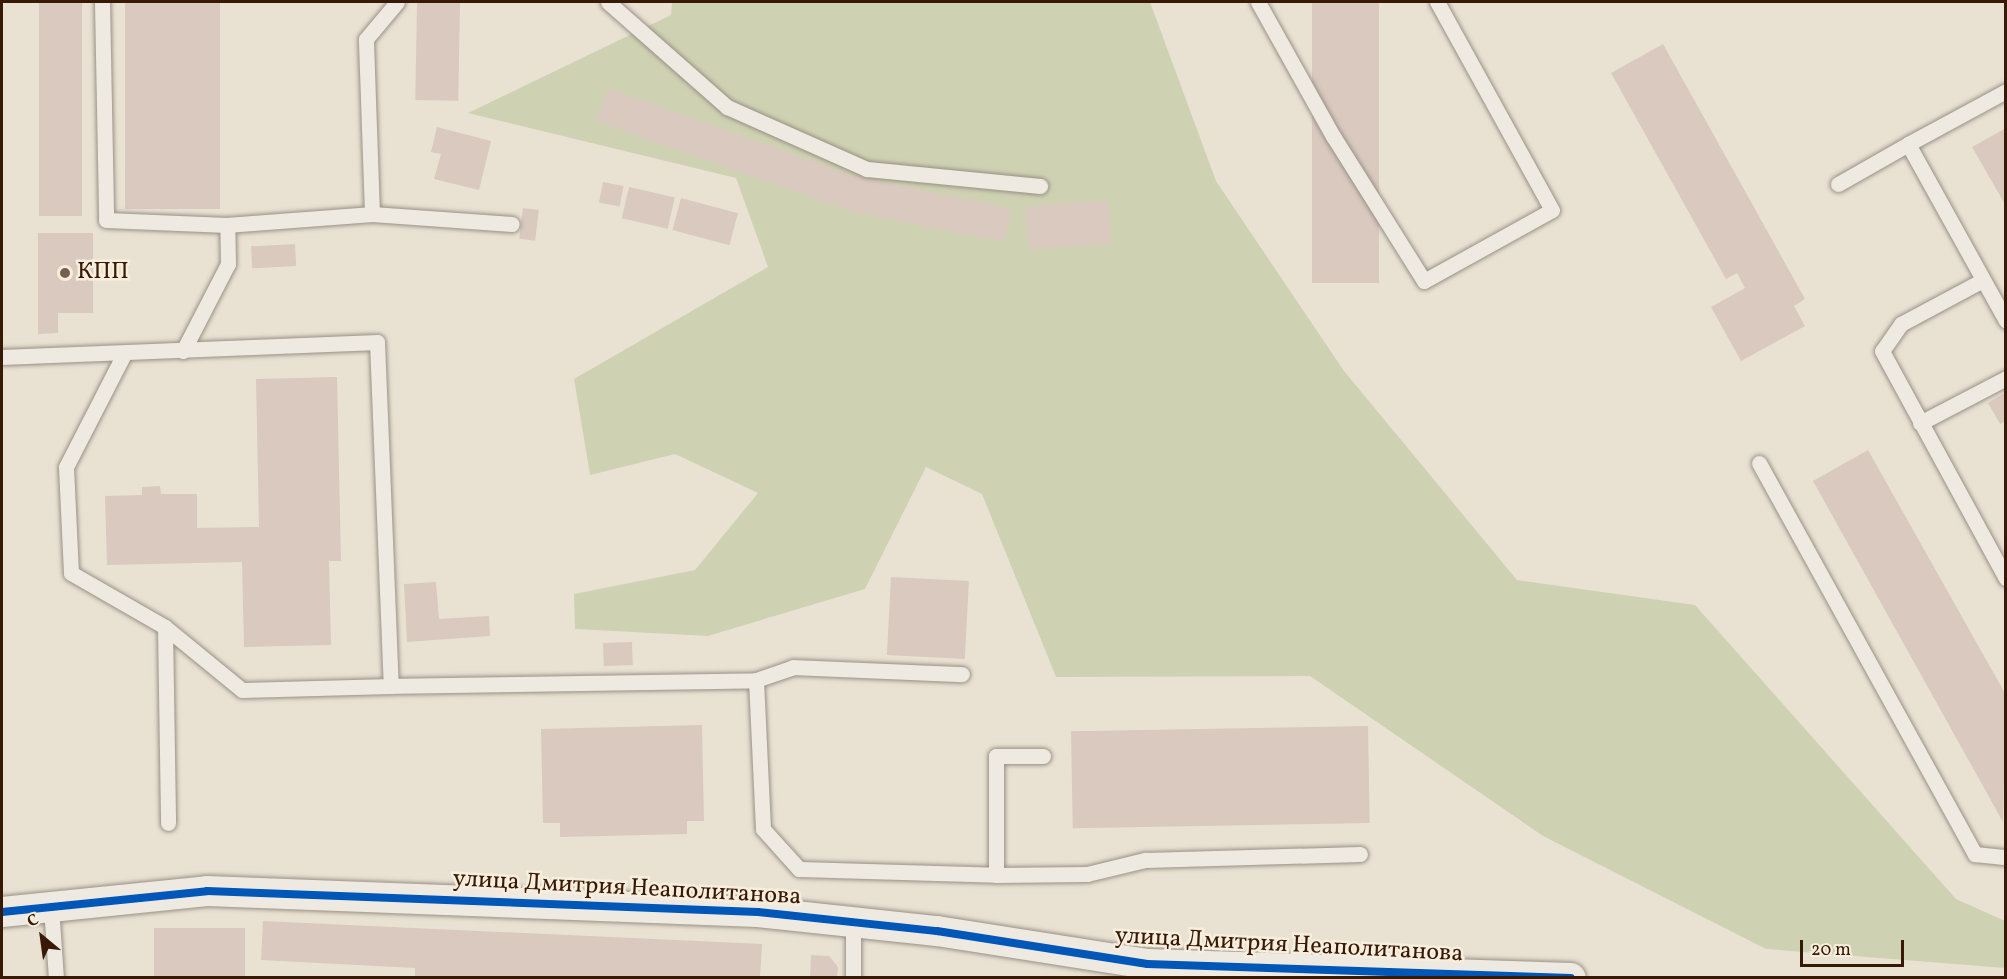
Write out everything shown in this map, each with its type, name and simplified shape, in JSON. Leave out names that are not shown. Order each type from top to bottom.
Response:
[{"type":"street","name":"улица Дмитрия Неаполитанова","points":[[2,912],[207,891],[758,912],[937,931],[1147,964],[1571,978]]},
{"type":"lane","points":[[102,2],[106,220],[227,225],[372,214],[512,224]]},
{"type":"lane","points":[[372,214],[366,39],[397,2]]},
{"type":"lane","points":[[608,2],[727,107],[867,170],[1040,186]]},
{"type":"lane","points":[[1258,2],[1333,136],[1424,281],[1552,210],[1437,2]]},
{"type":"lane","points":[[1838,184],[2006,91]]},
{"type":"lane","points":[[1908,144],[2006,321]]},
{"type":"lane","points":[[183,351],[228,264],[227,225]]},
{"type":"lane","points":[[1983,280],[1901,324],[1882,351],[2006,578]]},
{"type":"lane","points":[[2,357],[124,354],[376,342],[391,686]]},
{"type":"lane","points":[[124,354],[66,466],[71,573],[165,627],[242,690],[756,680],[793,668],[962,674]]},
{"type":"lane","points":[[1920,423],[2006,378]]},
{"type":"lane","points":[[1759,463],[1975,854],[2006,857]]},
{"type":"lane","points":[[165,627],[168,823]]},
{"type":"lane","points":[[756,680],[763,829],[799,869],[996,875],[1087,874],[1145,860],[1360,854]]},
{"type":"lane","points":[[996,875],[996,756],[1043,756]]},
{"type":"lane","points":[[51,907],[56,978]]},
{"type":"lane","points":[[853,922],[853,978]]},
{"type":"green space","points":[[672,2],[1150,2],[1216,181],[1344,371],[1517,580],[1695,605],[1956,899],[2005,921],[2005,968],[1766,949],[1543,836],[1310,676],[1056,677],[982,494],[926,467],[865,589],[708,636],[575,629],[574,594],[695,570],[758,493],[675,454],[590,475],[574,379],[768,267],[736,178],[468,113],[671,15]]},
{"type":"building","points":[[39,2],[82,2],[82,216],[39,216]]},
{"type":"building","points":[[125,2],[220,2],[220,209],[125,209]]},
{"type":"building","points":[[417,2],[460,3],[458,101],[415,100]]},
{"type":"building","points":[[1312,2],[1379,2],[1379,283],[1312,283]]},
{"type":"building","points":[[1663,44],[1805,299],[1794,306],[1805,326],[1741,361],[1711,307],[1745,288],[1737,273],[1726,279],[1611,73]]},
{"type":"building","points":[[608,88],[854,176],[1012,209],[1004,242],[850,211],[596,121]]},
{"type":"building","points":[[437,127],[491,141],[479,190],[434,179],[441,154],[431,152]]},
{"type":"building","points":[[2006,128],[2006,206],[1972,147]]},
{"type":"building","points":[[603,182],[624,186],[620,207],[599,203]]},
{"type":"building","points":[[629,187],[675,198],[668,229],[622,218]]},
{"type":"building","points":[[681,198],[738,213],[729,245],[672,230]]},
{"type":"building","points":[[1108,200],[1112,243],[1029,250],[1025,207]]},
{"type":"building","points":[[523,208],[539,210],[535,241],[519,239]]},
{"type":"building","name":"КПП","points":[[38,233],[93,233],[93,313],[58,313],[58,333],[38,334]]},
{"type":"building","points":[[295,244],[296,266],[252,268],[251,246]]},
{"type":"building","points":[[337,377],[341,561],[329,561],[331,645],[244,647],[242,562],[107,565],[105,496],[142,495],[142,487],[160,486],[161,494],[197,494],[197,528],[259,527],[256,379]]},
{"type":"building","points":[[2006,392],[2006,421],[2000,424],[1988,403]]},
{"type":"building","points":[[1868,450],[2006,695],[2003,822],[1813,481]]},
{"type":"building","points":[[891,577],[969,581],[965,659],[887,655]]},
{"type":"building","points":[[436,582],[439,619],[489,616],[490,636],[407,642],[404,584]]},
{"type":"building","points":[[632,642],[633,665],[604,666],[603,643]]},
{"type":"building","points":[[702,725],[704,821],[687,821],[687,834],[560,837],[560,823],[543,823],[541,729]]},
{"type":"building","points":[[1368,726],[1370,823],[1073,828],[1071,731]]},
{"type":"building","points":[[263,921],[762,944],[760,978],[415,978],[415,968],[261,960]]},
{"type":"building","points":[[154,928],[245,928],[245,978],[154,978]]},
{"type":"building","points":[[811,955],[829,956],[838,967],[837,978],[810,978]]},
{"type":"cycle path","points":[[2,912],[207,891],[758,912],[937,931],[1147,964],[1571,978]]},
{"type":"place","name":"КПП","points":[[65,273]]}]
